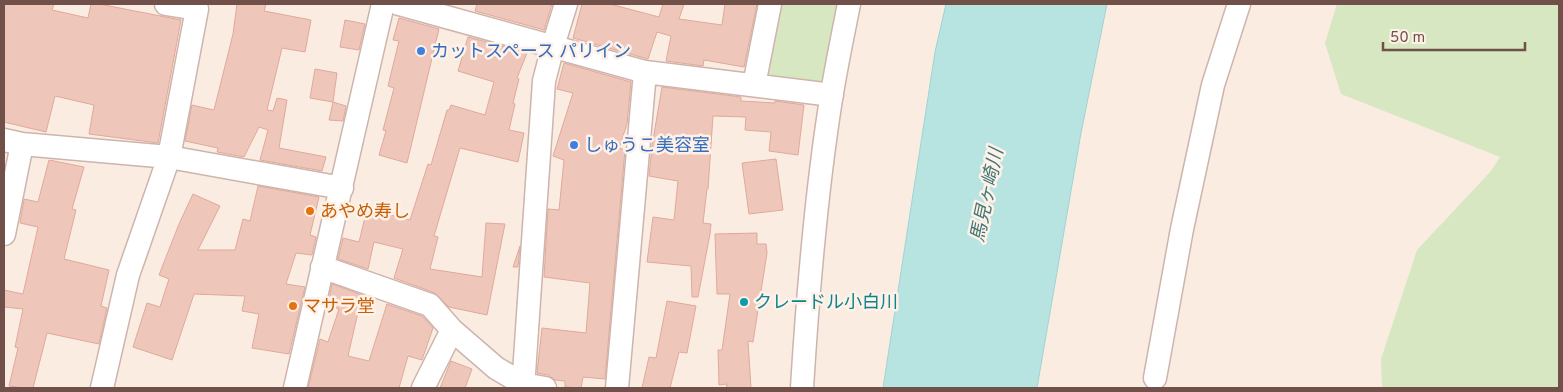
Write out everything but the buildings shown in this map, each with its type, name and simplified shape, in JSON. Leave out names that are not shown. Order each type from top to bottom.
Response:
[{"type":"street","points":[[102,388],[128,275],[169,157],[197,9],[166,4]]},
{"type":"street","points":[[295,388],[383,4]]},
{"type":"street","points":[[399,4],[645,72],[832,95]]},
{"type":"street","points":[[523,386],[544,81],[566,4]]},
{"type":"street","points":[[754,85],[770,4]]},
{"type":"street","points":[[802,388],[819,188],[832,95],[849,4]]},
{"type":"street","points":[[1155,378],[1182,229],[1213,85],[1239,4]]},
{"type":"street","points":[[616,388],[645,72]]},
{"type":"street","points":[[4,234],[13,142],[169,157],[342,188]]},
{"type":"street","points":[[322,267],[430,305],[452,330],[496,368],[523,386],[545,388]]},
{"type":"street","points":[[424,388],[452,330]]},
{"type":"green space","points":[[780,4],[840,4],[825,85],[767,75]]},
{"type":"green space","points":[[1337,4],[1559,4],[1559,388],[1382,388],[1381,359],[1417,250],[1491,171],[1500,157],[1341,94],[1325,43]]},
{"type":"water","name":"馬見ヶ崎川","points":[[946,4],[1107,4],[1081,133],[1037,388],[883,388],[935,52]]},
{"type":"place","name":"カットスペース パリイン","points":[[421,51]]},
{"type":"place","name":"しゅうこ美容室","points":[[574,145]]},
{"type":"place","name":"あやめ寿し","points":[[310,211]]},
{"type":"place","name":"クレードル小白川","points":[[744,302]]},
{"type":"place","name":"マサラ堂","points":[[293,306]]}]
